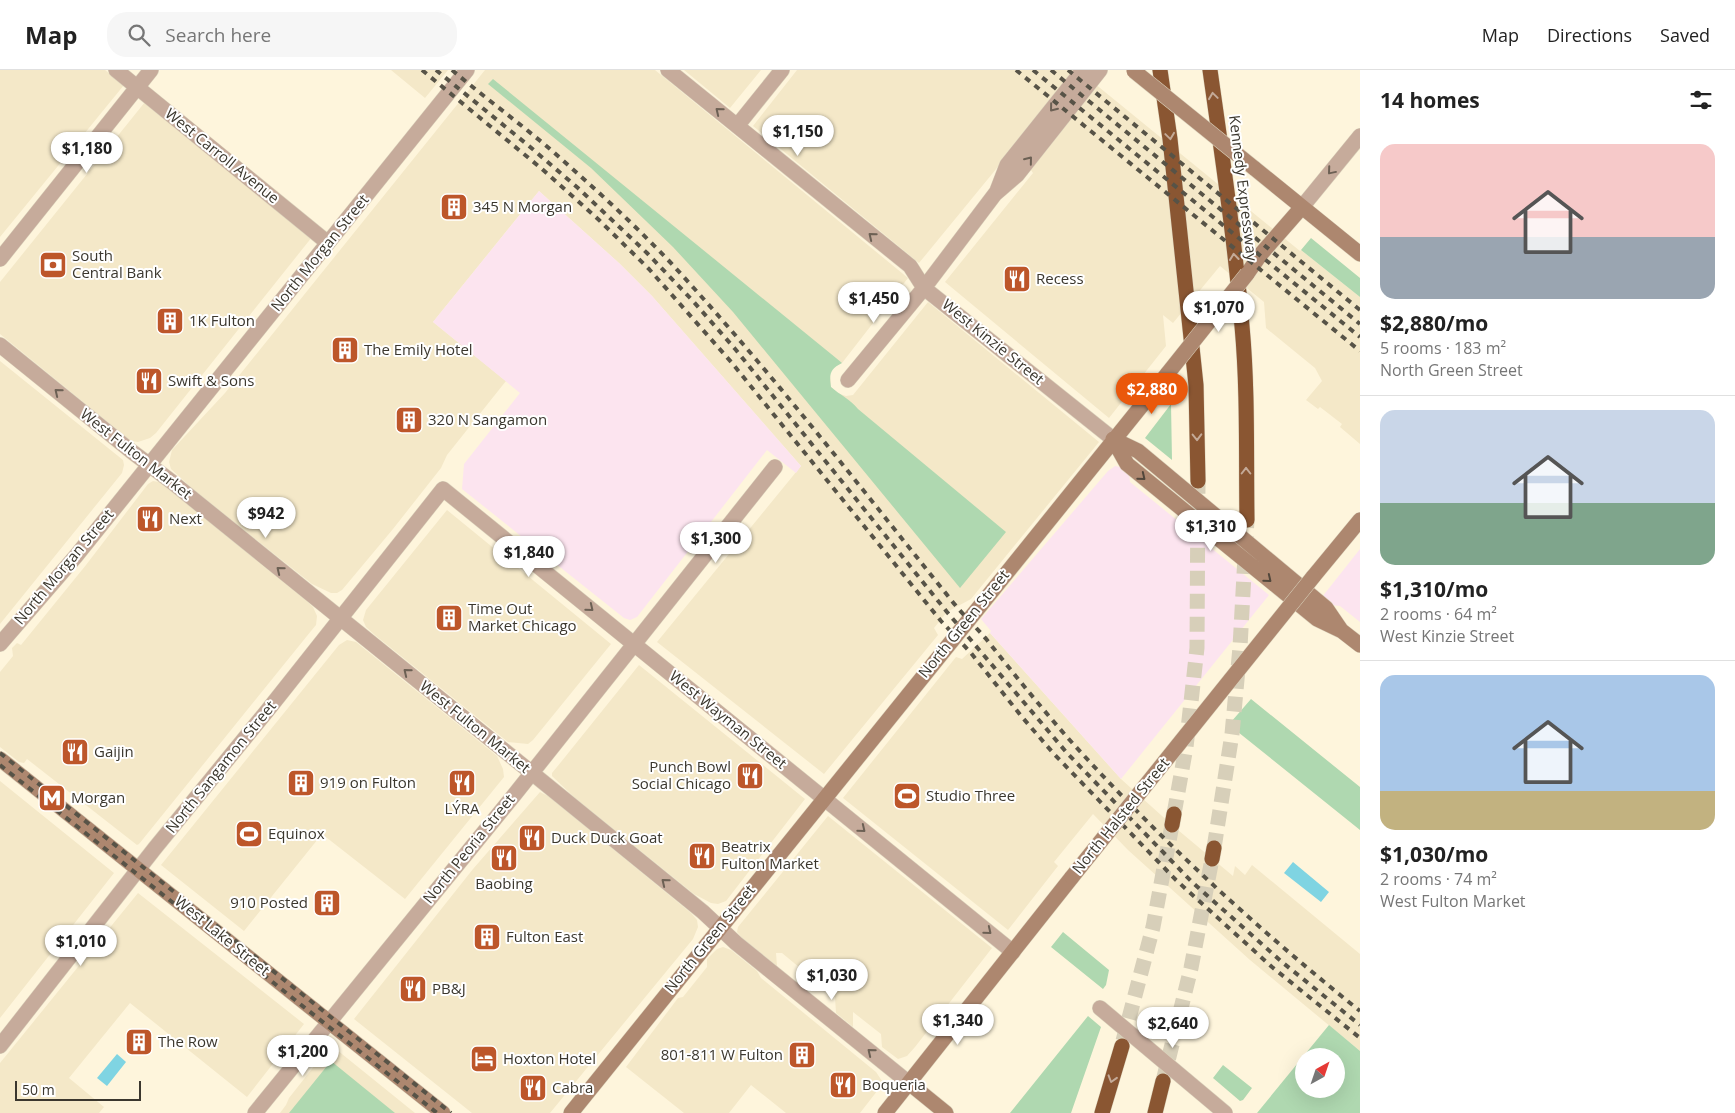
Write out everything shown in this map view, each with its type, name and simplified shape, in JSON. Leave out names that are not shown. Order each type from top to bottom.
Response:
[{"type":"highway","points":[[1160,70],[1172,149],[1196,385],[1198,481]]},
{"type":"highway","name":"Kennedy Expressway","points":[[1210,70],[1242,327],[1246,419],[1247,520]]},
{"type":"highway","points":[[1102,1113],[1122,1046]]},
{"type":"highway","points":[[1155,1113],[1163,1080]]},
{"type":"street","name":"West Carroll Avenue","points":[[116,70],[328,243]]},
{"type":"street","points":[[0,259],[151,70]]},
{"type":"street","name":"North Morgan Street","points":[[0,644],[76,556],[467,70]]},
{"type":"street","name":"West Kinzie Street","points":[[668,70],[910,266],[924,288],[1113,439],[1138,451],[1326,608],[1342,631],[1360,645]]},
{"type":"street","points":[[737,126],[782,70]]},
{"type":"street","points":[[995,194],[1007,165],[1083,70]]},
{"type":"street","points":[[848,380],[924,288],[995,194],[1017,175],[1100,70]]},
{"type":"street","points":[[1134,70],[1360,254]]},
{"type":"street","name":"North Green Street","points":[[571,1113],[1168,373],[1261,254],[1360,136]]},
{"type":"street","name":"West Fulton Market","points":[[0,346],[532,772],[736,943],[946,1113]]},
{"type":"street","name":"North Peoria Street","points":[[255,1113],[532,772],[775,467]]},
{"type":"street","name":"West Wayman Street","points":[[443,489],[1013,952]]},
{"type":"street","name":"North Sangamon Street","points":[[0,1046],[138,870],[341,619],[443,489]]},
{"type":"street","name":"North Halsted Street","points":[[885,1113],[1072,877],[1360,520]]},
{"type":"street","name":"West Lake Street","points":[[0,759],[443,1113]]},
{"type":"street","points":[[1100,1008],[1225,1113]]},
{"type":"shaded area","points":[[0,70],[105,70],[124,85],[0,237]]},
{"type":"shaded area","points":[[391,70],[448,70],[425,98]]},
{"type":"shaded area","points":[[485,70],[655,70],[908,278],[842,363],[833,367],[830,373],[831,387],[837,393],[846,396],[853,395],[928,302],[1099,442],[971,599],[947,612],[934,628],[938,635],[824,774],[657,642],[801,466],[652,296],[619,263],[539,191],[433,322],[506,381],[447,455],[441,468],[342,590],[337,593],[331,593],[312,584],[195,491],[171,469],[169,462],[172,450],[225,393]]},
{"type":"shaded area","points":[[684,70],[761,70],[730,108]]},
{"type":"shaded area","points":[[797,70],[1078,70],[1300,251],[1360,297],[1360,444],[1340,427],[1342,424],[1320,407],[1318,409],[1306,400],[1322,381],[1315,368],[1266,328],[1264,302],[1220,266],[1173,323],[1163,315],[1166,346],[1109,418],[945,282],[1033,173],[1015,146],[919,263],[753,126]]},
{"type":"shaded area","points":[[145,102],[312,237],[156,433],[150,438],[138,442],[131,441],[0,334],[0,282]]},
{"type":"shaded area","points":[[539,191],[619,263],[652,296],[801,466],[796,473],[767,450],[637,617],[630,620],[624,618],[462,489],[464,464],[520,393],[433,322]]},
{"type":"shaded area","points":[[0,361],[123,460],[124,465],[122,473],[0,624]]},
{"type":"shaded area","points":[[1115,466],[1129,472],[1130,482],[1269,595],[1121,779],[990,633],[991,631],[981,619],[1108,471]]},
{"type":"shaded area","points":[[153,481],[164,483],[297,591],[313,607],[317,616],[316,625],[137,845],[27,759],[24,763],[19,762],[0,747],[0,672],[13,656],[12,648],[17,643],[21,645],[148,484]]},
{"type":"shaded area","points":[[447,510],[611,644],[528,744],[508,742],[376,636],[366,627],[363,620],[366,610]]},
{"type":"shaded area","points":[[1360,549],[1360,622],[1340,606],[1331,605],[1322,597]]},
{"type":"shaded area","points":[[990,633],[1121,779],[1172,825],[1233,876],[1235,866],[1245,875],[1252,865],[1360,954],[1360,1051],[1250,960],[1128,850],[1093,814],[1054,862],[1058,866],[1008,930],[843,798],[956,657],[962,659]]},
{"type":"shaded area","points":[[347,640],[356,642],[497,756],[503,769],[504,777],[405,899],[322,834],[244,931],[161,865],[339,645]]},
{"type":"shaded area","points":[[639,665],[805,799],[726,901],[718,904],[711,903],[694,894],[574,797],[552,776],[552,773]]},
{"type":"shaded area","points":[[0,781],[114,873],[0,1018]]},
{"type":"shaded area","points":[[540,792],[548,796],[691,913],[697,920],[698,927],[693,939],[550,1113],[472,1113],[354,1019],[473,869]]},
{"type":"shaded area","points":[[828,816],[992,948],[915,1047],[907,1056],[898,1059],[882,1047],[881,1034],[853,1012],[853,1027],[836,1013],[835,997],[782,953],[776,953],[777,966],[737,932],[738,927]]},
{"type":"shaded area","points":[[138,893],[304,1024],[247,1097],[130,1003],[69,1078],[104,1107],[99,1113],[0,1113],[0,1063]]},
{"type":"shaded area","points":[[723,947],[731,950],[757,971],[761,978],[876,1072],[882,1081],[881,1086],[860,1113],[786,1113],[751,1085],[729,1113],[684,1113],[626,1067],[678,998],[683,997],[707,967],[707,959],[717,949]]},
{"type":"shaded area","points":[[330,1050],[337,1050],[415,1113],[280,1113],[289,1098],[315,1065]]},
{"type":"green space","points":[[493,79],[842,363],[831,372],[831,387],[852,402],[1006,532],[960,588],[733,312],[673,247],[591,168],[488,84]]},
{"type":"green space","points":[[1311,238],[1360,278],[1360,297],[1301,250]]},
{"type":"green space","points":[[1171,404],[1172,460],[1145,438]]},
{"type":"green space","points":[[1251,699],[1360,787],[1360,830],[1238,732],[1231,722]]},
{"type":"green space","points":[[1063,932],[1109,970],[1106,985],[1103,989],[1051,947]]},
{"type":"green space","points":[[1088,1016],[1101,1027],[1071,1113],[1010,1113]]},
{"type":"green space","points":[[1329,1025],[1360,1051],[1360,1113],[1257,1113],[1295,1067],[1295,1098],[1345,1098],[1345,1048],[1310,1048]]},
{"type":"green space","points":[[331,1061],[395,1113],[289,1113]]},
{"type":"green space","points":[[1223,1065],[1252,1088],[1243,1100],[1240,1101],[1213,1078]]},
{"type":"water","points":[[1293,862],[1329,892],[1321,902],[1284,873]]},
{"type":"water","points":[[117,1054],[126,1062],[107,1086],[97,1078]]},
{"type":"tunnel","points":[[1174,814],[1186,747],[1197,648],[1198,481]]},
{"type":"tunnel","points":[[1214,848],[1232,734],[1240,647],[1247,520]]},
{"type":"tunnel","points":[[1123,1041],[1153,927],[1172,825]]},
{"type":"tunnel","points":[[1163,1081],[1191,968],[1212,859]]},
{"type":"railway","points":[[422,70],[542,169],[599,220],[649,269],[732,363],[941,621],[971,653],[1054,754],[1176,880],[1272,967],[1360,1038]]},
{"type":"railway","points":[[436,70],[578,188],[647,253],[736,350],[947,612],[1067,753],[1192,882],[1282,962],[1360,1025]]},
{"type":"railway","points":[[452,70],[550,149],[611,204],[670,262],[743,344],[849,472],[956,606],[987,640],[1067,737],[1101,774],[1245,914],[1360,1011]]},
{"type":"railway","points":[[1016,70],[1360,351]]},
{"type":"railway","points":[[1033,70],[1360,337]]},
{"type":"railway","points":[[1051,70],[1360,324]]},
{"type":"railway","points":[[1068,70],[1360,310]]},
{"type":"railway","points":[[0,753],[451,1113]]},
{"type":"railway","points":[[0,765],[437,1113]]},
{"type":"place","name":"345 N Morgan","points":[[454,207]]},
{"type":"place","name":"South Central Bank","points":[[53,265]]},
{"type":"place","name":"Recess","points":[[1017,279]]},
{"type":"place","name":"1K Fulton","points":[[170,321]]},
{"type":"place","name":"The Emily Hotel","points":[[345,350]]},
{"type":"place","name":"Swift & Sons","points":[[149,381]]},
{"type":"place","name":"320 N Sangamon","points":[[409,420]]},
{"type":"place","name":"Next","points":[[150,519]]},
{"type":"place","name":"Time Out Market Chicago","points":[[449,618]]},
{"type":"place","name":"Gaijin","points":[[75,752]]},
{"type":"place","name":"Punch Bowl Social Chicago","points":[[750,776]]},
{"type":"place","name":"919 on Fulton","points":[[301,783]]},
{"type":"place","name":"LÝRA","points":[[462,783]]},
{"type":"place","name":"Studio Three","points":[[907,796]]},
{"type":"place","name":"Morgan","points":[[52,798]]},
{"type":"place","name":"Equinox","points":[[249,834]]},
{"type":"place","name":"Duck Duck Goat","points":[[532,838]]},
{"type":"place","name":"Beatrix Fulton Market","points":[[702,856]]},
{"type":"place","name":"Baobing","points":[[504,858]]},
{"type":"place","name":"910 Posted","points":[[327,903]]},
{"type":"place","name":"Fulton East","points":[[487,937]]},
{"type":"place","name":"PB&J","points":[[413,989]]},
{"type":"place","name":"The Row","points":[[139,1042]]},
{"type":"place","name":"801-811 W Fulton","points":[[802,1055]]},
{"type":"place","name":"Hoxton Hotel","points":[[484,1059]]},
{"type":"place","name":"Boqueria","points":[[843,1085]]},
{"type":"place","name":"Cabra","points":[[533,1088]]}]
